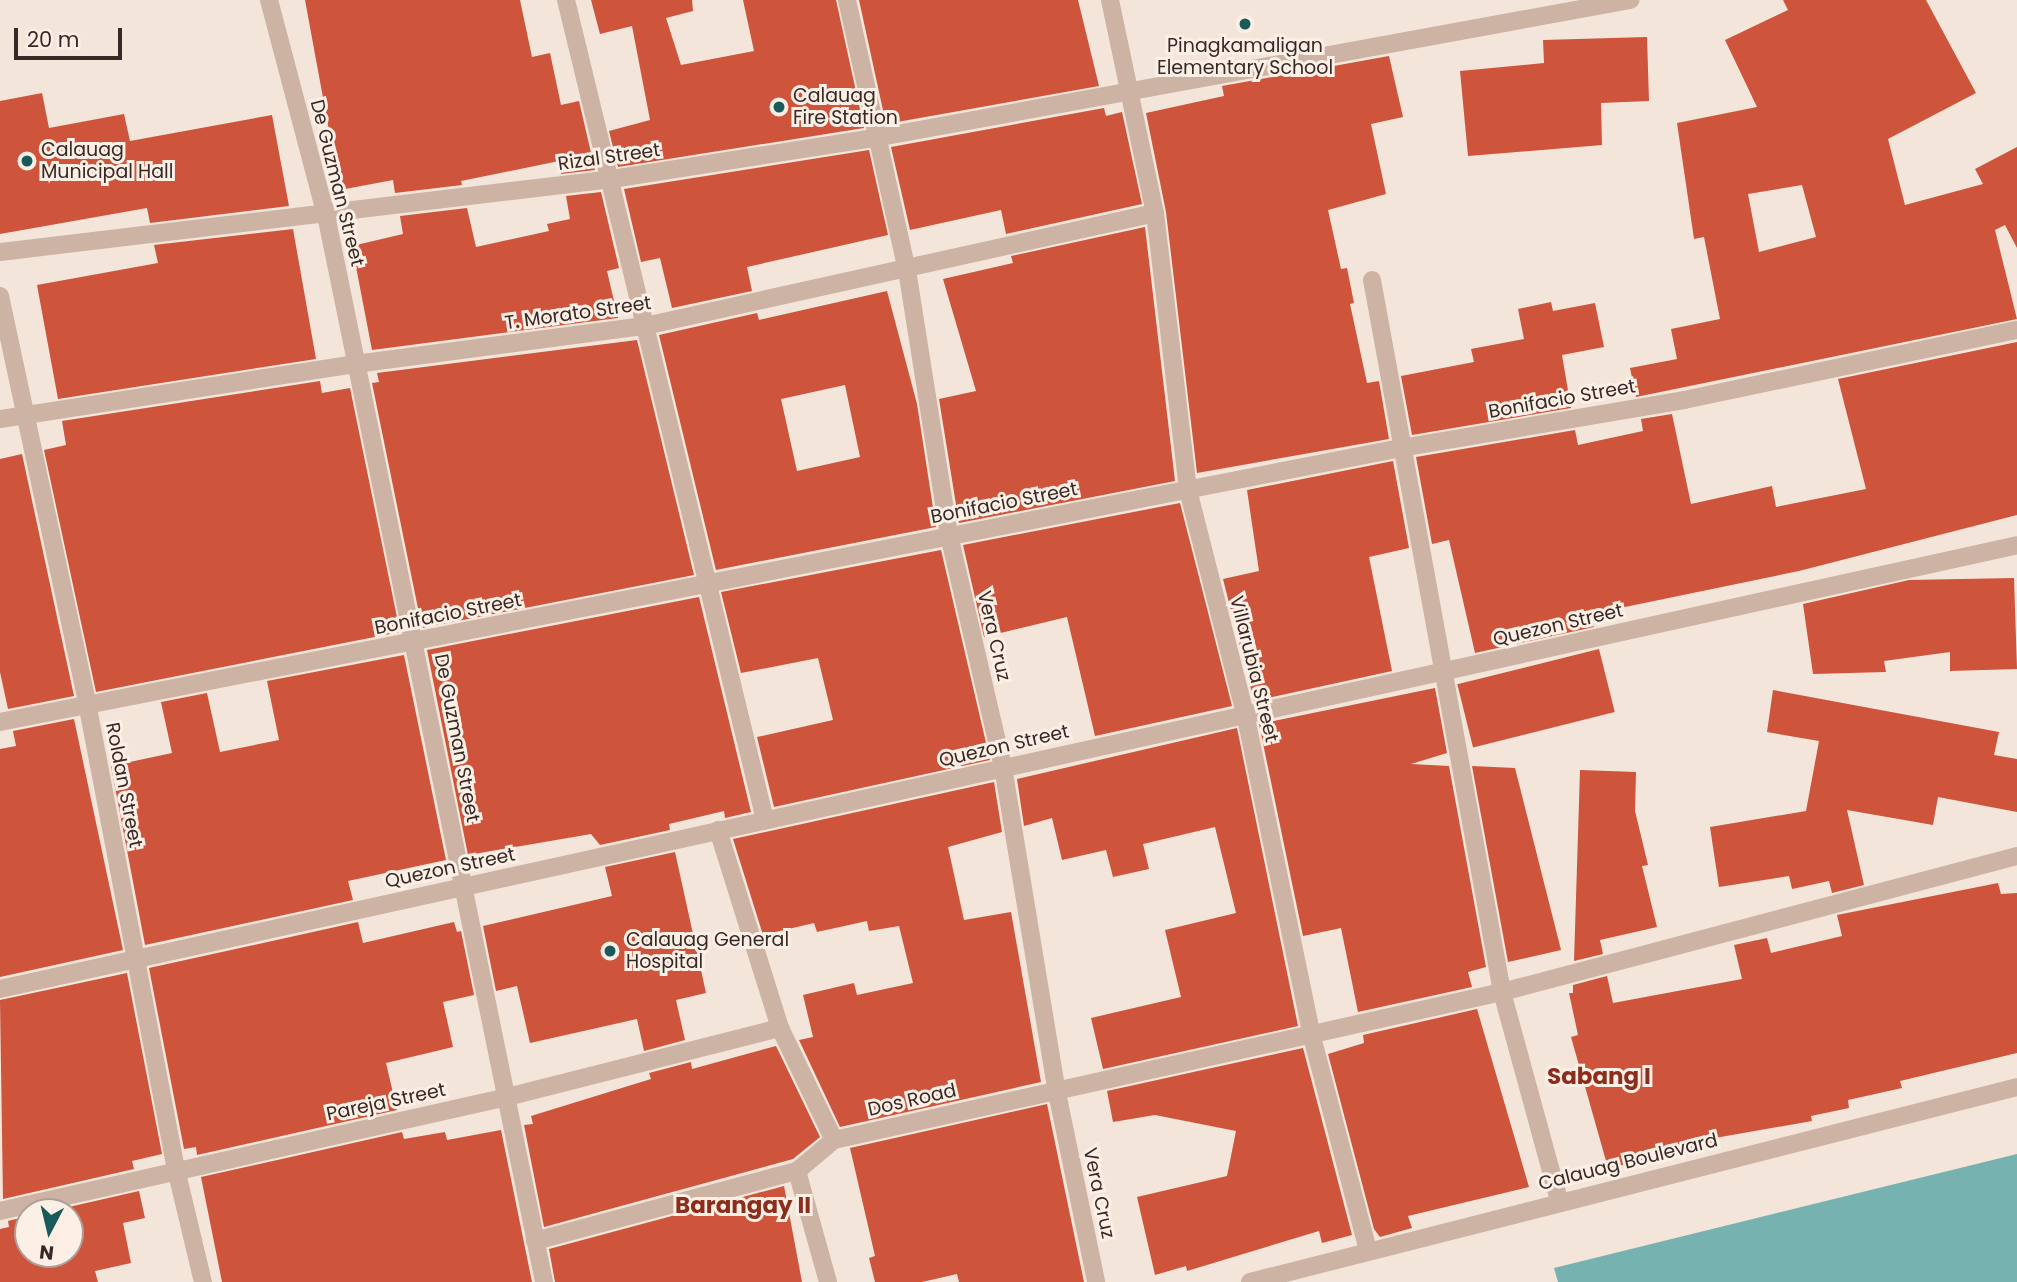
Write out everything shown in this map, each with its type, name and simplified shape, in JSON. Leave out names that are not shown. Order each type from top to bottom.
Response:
[{"type":"street","name":"De Guzman Street","points":[[268,0],[326,215],[355,364],[416,641],[544,1282]]},
{"type":"street","points":[[566,0],[612,179],[705,585],[765,820]]},
{"type":"street","name":"Vera Cruz","points":[[847,0],[875,138],[907,270],[949,535],[1003,767],[1056,1088],[1096,1282]]},
{"type":"street","points":[[1110,0],[1129,91]]},
{"type":"street","name":"Rizal Street","points":[[0,251],[326,215],[612,179],[875,138],[1630,0]]},
{"type":"street","name":"Villarubia Street","points":[[1129,91],[1155,213],[1188,490],[1245,713],[1311,1033],[1368,1251]]},
{"type":"street","name":"T. Morato Street","points":[[0,419],[355,364],[645,326],[1155,213]]},
{"type":"street","points":[[1372,280],[1502,992],[1559,1201]]},
{"type":"street","name":"Roldan Street","points":[[0,296],[88,708],[176,1169],[203,1282]]},
{"type":"street","name":"Bonifacio Street","points":[[0,722],[88,708],[949,535],[1401,448],[1684,400],[2017,330]]},
{"type":"street","name":"Quezon Street","points":[[0,989],[2017,545]]},
{"type":"street","points":[[718,830],[780,1028],[834,1140]]},
{"type":"street","name":"Dos Road","points":[[535,1241],[797,1171],[834,1140],[1056,1088],[1502,992],[2017,856]]},
{"type":"street","name":"Pareja Street","points":[[0,1211],[176,1169],[507,1097],[780,1028]]},
{"type":"street","name":"Calauag Boulevard","points":[[1250,1282],[1559,1201],[2017,1087]]},
{"type":"street","points":[[797,1171],[828,1282]]},
{"type":"water","points":[[2017,1154],[2017,1282],[1558,1282],[1554,1268]]},
{"type":"building","points":[[305,0],[520,0],[532,57],[550,53],[561,105],[579,101],[595,170],[561,174],[559,161],[461,181],[462,185],[395,193],[393,180],[340,190]]},
{"type":"building","points":[[591,0],[692,0],[693,11],[666,18],[681,65],[754,51],[743,0],[836,0],[864,128],[618,167],[609,131],[650,120],[632,26],[600,34]]},
{"type":"building","points":[[859,0],[1078,0],[1099,86],[886,124]]},
{"type":"building","points":[[1783,0],[1926,0],[1976,93],[1888,139],[1905,205],[1983,184],[1975,169],[2017,147],[2017,248],[2005,225],[1995,230],[2017,319],[1636,397],[1630,368],[1677,359],[1671,329],[1720,319],[1704,237],[1694,239],[1677,123],[1757,107],[1725,40],[1788,10]],"holes":[[[1802,185],[1816,237],[1759,252],[1748,194]]]},
{"type":"building","points":[[1647,37],[1649,101],[1601,103],[1602,145],[1468,156],[1460,71],[1544,63],[1543,40]]},
{"type":"building","points":[[1389,56],[1403,117],[1371,124],[1386,194],[1328,210],[1341,269],[1347,268],[1354,303],[1350,304],[1367,383],[1379,381],[1389,439],[1197,473],[1166,212],[1146,113],[1224,96],[1222,86]]},
{"type":"building","points":[[42,93],[49,128],[124,114],[130,141],[272,115],[289,206],[150,223],[147,208],[0,234],[0,101]]},
{"type":"building","points":[[1104,108],[1106,116],[1122,112],[1142,204],[1006,234],[1001,210],[910,230],[891,147]]},
{"type":"building","points":[[869,150],[888,235],[747,267],[752,291],[672,308],[660,258],[641,262],[624,189]]},
{"type":"building","points":[[601,192],[619,268],[607,271],[618,318],[372,350],[352,246],[403,234],[400,216],[467,208],[476,247],[549,231],[547,224],[570,219],[566,196]]},
{"type":"building","points":[[1145,227],[1175,481],[959,523],[939,399],[976,391],[943,279],[1013,263],[1011,256]]},
{"type":"building","points":[[293,229],[316,359],[58,399],[37,285],[158,263],[154,245]]},
{"type":"building","points":[[887,291],[917,404],[936,527],[716,570],[659,335],[757,313],[759,320]],"holes":[[[845,385],[860,457],[797,471],[781,399]]]},
{"type":"building","points":[[1551,302],[1553,311],[1595,303],[1604,347],[1562,355],[1571,408],[1412,435],[1401,376],[1474,362],[1471,349],[1524,339],[1518,309]]},
{"type":"building","points":[[637,340],[694,575],[422,628],[372,383],[379,382],[377,373]]},
{"type":"building","points":[[2017,342],[2017,515],[1799,571],[1591,614],[1594,627],[1475,653],[1449,540],[1432,544],[1416,457],[1575,430],[1578,445],[1643,431],[1641,419],[1672,414],[1691,504],[1772,486],[1776,507],[1866,489],[1838,379]]},
{"type":"building","points":[[320,381],[322,393],[350,388],[400,632],[96,692],[44,450],[66,445],[62,421]]},
{"type":"building","points":[[22,454],[74,696],[8,709],[0,672],[0,459]]},
{"type":"building","points":[[1393,461],[1409,548],[1369,557],[1392,671],[1254,701],[1223,579],[1259,571],[1247,490]]},
{"type":"building","points":[[1180,503],[1232,706],[1095,736],[1067,617],[984,637],[963,545]]},
{"type":"building","points":[[941,550],[990,760],[774,807],[757,737],[833,720],[818,658],[741,673],[721,592]]},
{"type":"building","points":[[2014,578],[2017,669],[1950,671],[1950,652],[1884,661],[1886,672],[1813,674],[1803,604],[1909,580]]},
{"type":"building","points":[[699,597],[751,812],[725,818],[724,811],[669,824],[670,830],[600,845],[591,834],[468,855],[427,650]]},
{"type":"building","points":[[1599,649],[1615,712],[1473,747],[1457,684]]},
{"type":"building","points":[[404,655],[446,860],[348,881],[353,900],[145,945],[111,766],[172,753],[161,702],[207,693],[220,752],[279,740],[267,681]]},
{"type":"building","points":[[1435,688],[1447,753],[1411,764],[1449,766],[1486,967],[1468,972],[1472,987],[1358,1012],[1341,928],[1303,936],[1259,724]]},
{"type":"building","points":[[1773,690],[1999,732],[1994,755],[2017,759],[2017,812],[1938,797],[1933,825],[1847,810],[1864,885],[1832,893],[1829,881],[1792,889],[1789,876],[1719,887],[1710,827],[1806,811],[1819,741],[1767,732]]},
{"type":"building","points":[[74,719],[123,950],[0,977],[0,749],[16,746],[13,731]]},
{"type":"building","points":[[1237,728],[1298,1026],[1103,1069],[1091,1018],[1181,997],[1165,930],[1236,913],[1215,827],[1143,844],[1149,869],[1113,877],[1106,850],[1062,860],[1052,818],[1024,826],[1017,779]]},
{"type":"building","points":[[1472,766],[1515,768],[1561,950],[1508,962]]},
{"type":"building","points":[[1580,770],[1636,772],[1635,811],[1648,865],[1642,866],[1657,927],[1600,940],[1603,954],[1574,961]]},
{"type":"building","points":[[994,782],[1002,832],[948,847],[964,920],[1011,912],[1041,1082],[840,1127],[799,1040],[813,1037],[803,995],[854,983],[857,995],[913,983],[899,926],[869,931],[867,921],[817,932],[814,923],[763,935],[733,839]]},
{"type":"building","name":"Calauag General Hospital","points":[[675,852],[706,993],[676,1000],[685,1040],[644,1051],[637,1019],[530,1043],[517,986],[496,991],[483,926],[612,896],[605,867]]},
{"type":"building","points":[[1998,883],[2001,894],[2017,893],[2017,1053],[1900,1081],[1902,1088],[1848,1100],[1849,1108],[1811,1116],[1812,1121],[1715,1138],[1717,1146],[1608,1168],[1571,1037],[1578,1035],[1569,993],[1573,993],[1573,985],[1607,976],[1613,1003],[1742,979],[1734,945],[1767,938],[1771,953],[1842,936],[1837,915]]},
{"type":"building","points":[[358,922],[363,943],[454,922],[457,932],[461,931],[474,995],[443,1002],[453,1047],[386,1063],[397,1110],[197,1155],[196,1147],[184,1149],[149,968]]},
{"type":"building","points":[[127,973],[162,1154],[132,1161],[134,1169],[3,1199],[0,1000]]},
{"type":"building","points":[[1477,1009],[1529,1187],[1408,1216],[1412,1228],[1380,1237],[1374,1229],[1328,1054],[1364,1043],[1363,1035]]},
{"type":"building","points":[[776,1046],[820,1137],[793,1159],[544,1227],[524,1125],[533,1124],[531,1116],[651,1079],[649,1073],[691,1062],[692,1069]]},
{"type":"building","points":[[1303,1048],[1352,1235],[1322,1243],[1319,1231],[1187,1271],[1186,1266],[1155,1275],[1137,1197],[1227,1176],[1236,1131],[1155,1115],[1113,1122],[1107,1091]]},
{"type":"building","points":[[1047,1104],[1084,1282],[959,1282],[957,1274],[922,1282],[875,1282],[869,1258],[875,1256],[850,1148]]},
{"type":"building","points":[[501,1130],[532,1282],[222,1282],[201,1177],[402,1132],[404,1139],[445,1132],[447,1140]]},
{"type":"building","points":[[784,1186],[802,1282],[555,1282],[549,1249]]},
{"type":"building","points":[[139,1191],[145,1218],[123,1223],[131,1263],[95,1271],[98,1282],[0,1282],[0,1229],[9,1227],[8,1221],[14,1220],[14,1268],[84,1268],[84,1204]]},
{"type":"place","name":"Pinagkamaligan Elementary School","points":[[1245,24]]},
{"type":"place","name":"Calauag Fire Station","points":[[779,107]]},
{"type":"place","name":"Calauag Municipal Hall","points":[[27,161]]},
{"type":"place","name":"Calauag General Hospital","points":[[610,951]]},
{"type":"district","name":"Sabang I","points":[[1599,1076]]},
{"type":"district","name":"Barangay II","points":[[743,1205]]}]
